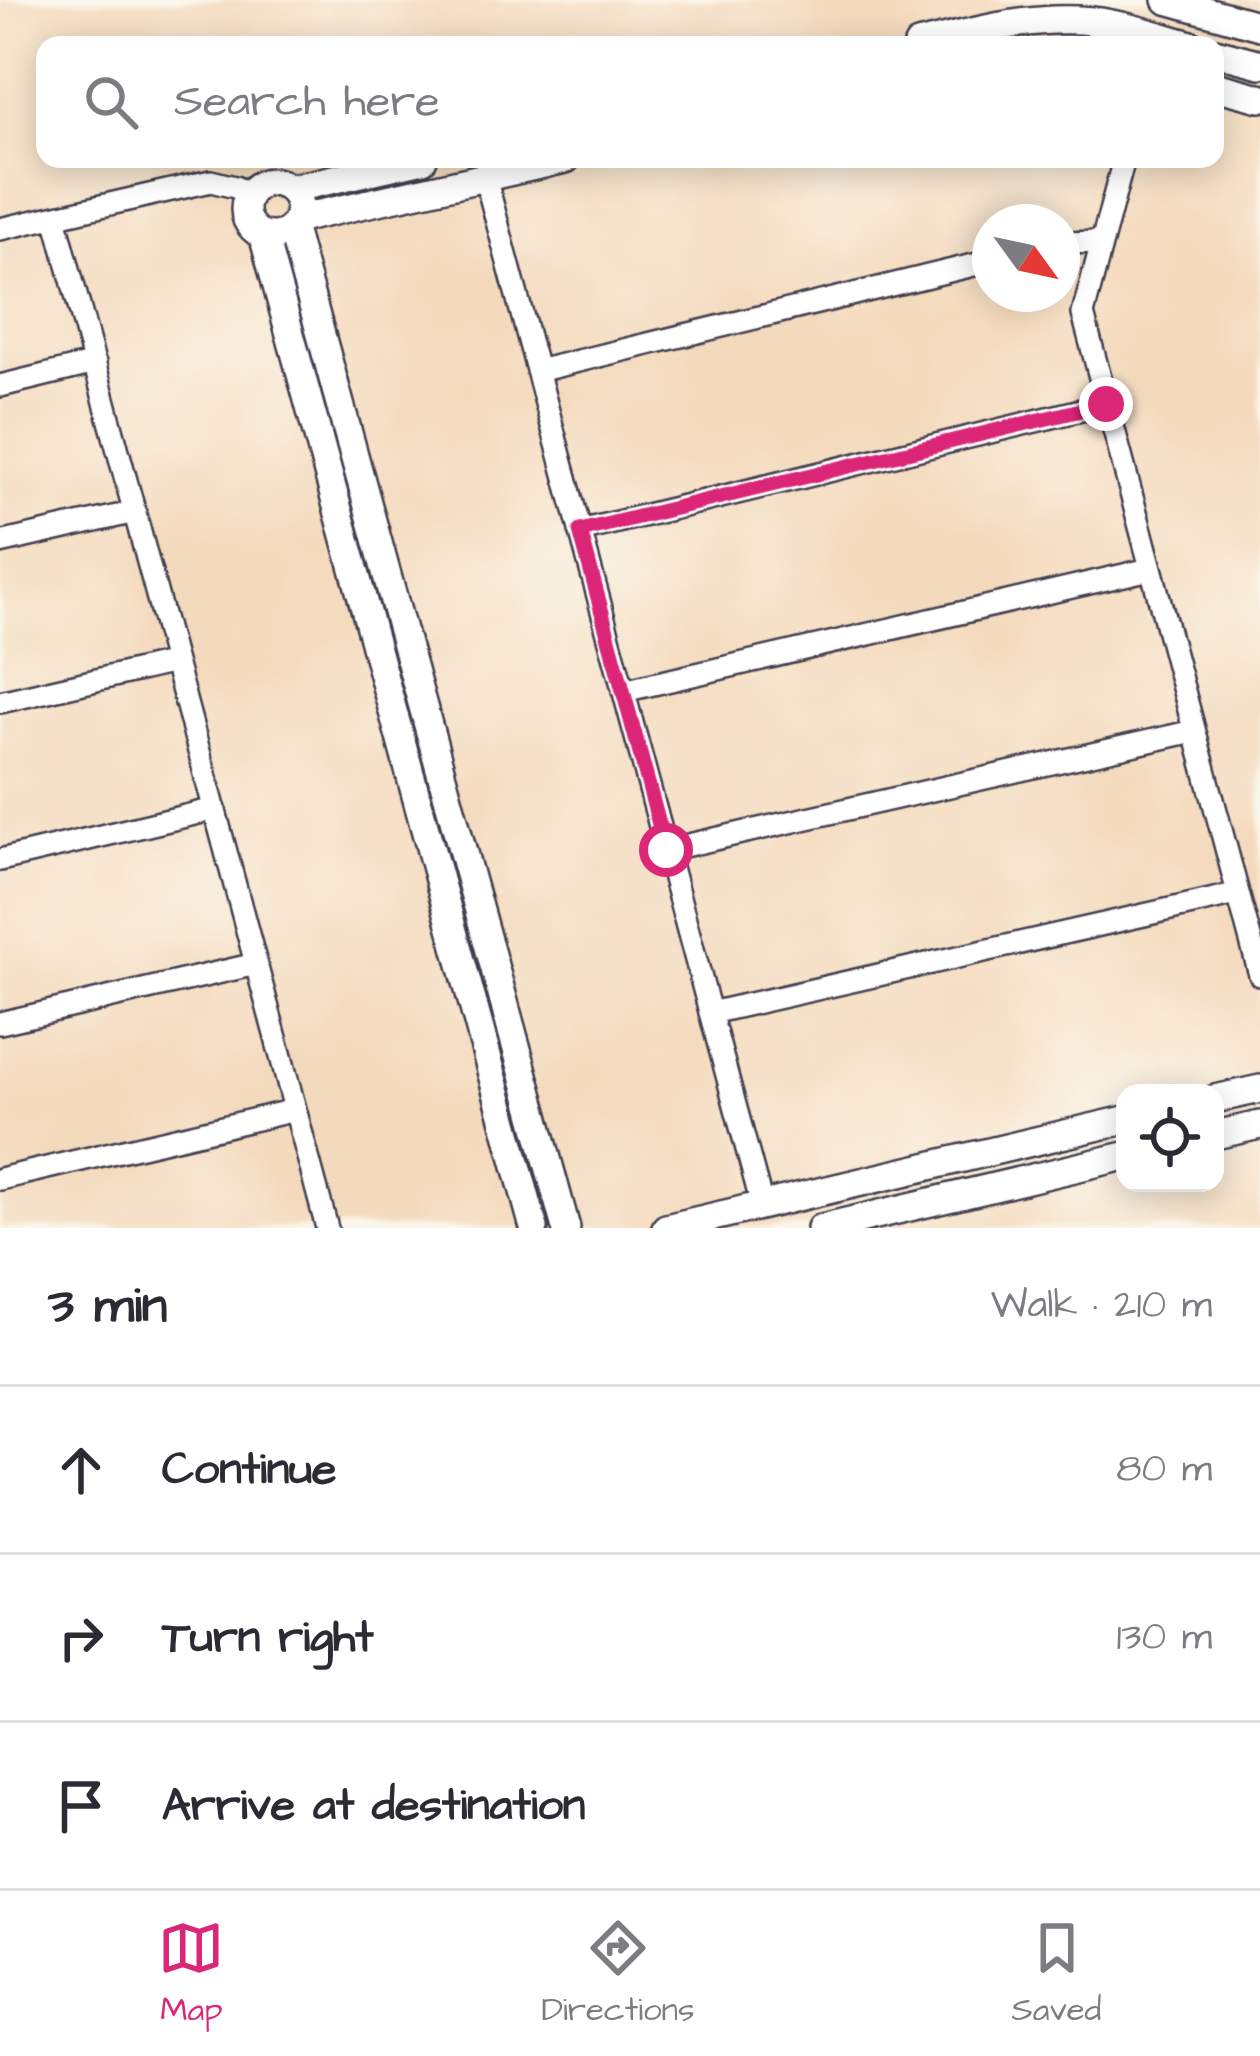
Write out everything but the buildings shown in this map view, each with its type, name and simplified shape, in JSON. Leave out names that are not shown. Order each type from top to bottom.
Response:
[{"type":"street","points":[[1167,0],[1260,26]]},
{"type":"street","points":[[955,36],[1004,24],[1058,20],[1095,22],[1160,36]]},
{"type":"street","points":[[1224,54],[1260,64]]},
{"type":"street","points":[[1224,88],[1260,98]]},
{"type":"street","points":[[290,188],[382,168]]},
{"type":"street","points":[[526,168],[295,224],[273,237],[251,227],[245,215],[250,194],[265,183],[290,188],[300,208],[295,224],[566,1228]]},
{"type":"street","points":[[1121,168],[1083,314],[1260,975]]},
{"type":"street","points":[[485,177],[762,1205]]},
{"type":"street","points":[[0,230],[211,181],[250,194]]},
{"type":"street","points":[[55,217],[327,1228]]},
{"type":"street","points":[[262,235],[534,1228]]},
{"type":"street","points":[[1080,243],[1100,242]]},
{"type":"street","points":[[537,371],[972,265]]},
{"type":"street","points":[[0,386],[95,363]]},
{"type":"street","points":[[580,531],[1106,404]]},
{"type":"street","points":[[0,543],[135,512]]},
{"type":"street","points":[[623,691],[1150,568]]},
{"type":"street","points":[[0,702],[175,662]]},
{"type":"street","points":[[666,850],[1195,731]]},
{"type":"street","points":[[0,860],[215,809]]},
{"type":"street","points":[[710,1013],[1237,894]]},
{"type":"street","points":[[0,1023],[256,964]]},
{"type":"street","points":[[1224,1097],[1260,1089]]},
{"type":"street","points":[[0,1179],[295,1110]]},
{"type":"street","points":[[666,1228],[1116,1122]]},
{"type":"street","points":[[1224,1133],[1260,1124]]},
{"type":"street","points":[[1031,1142],[1040,1177]]},
{"type":"street","points":[[821,1228],[1116,1158]]},
{"type":"route","points":[[666,850],[580,531],[1106,404]]}]
